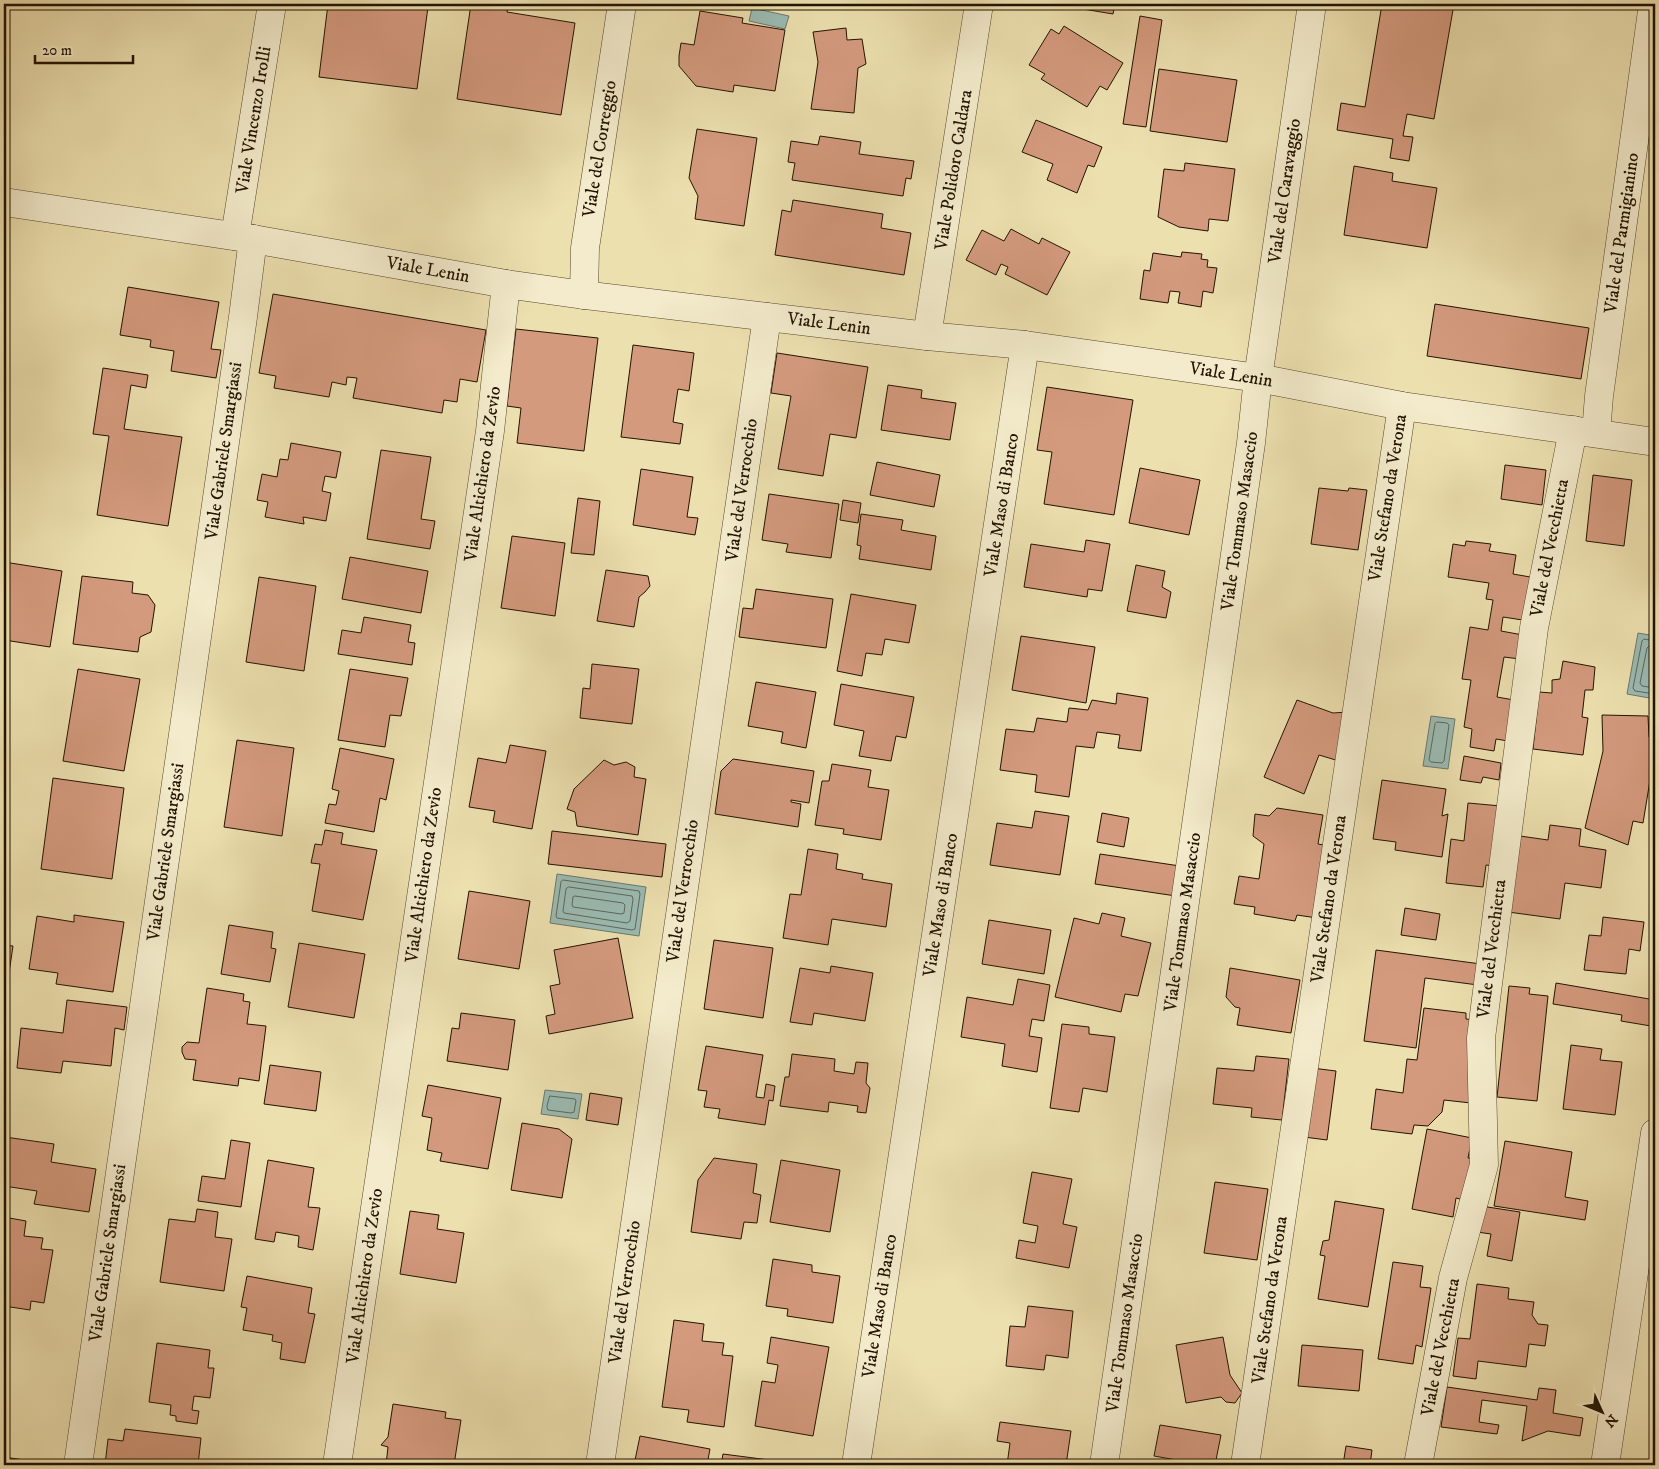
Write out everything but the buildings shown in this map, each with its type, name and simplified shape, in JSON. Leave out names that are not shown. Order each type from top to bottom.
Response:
[{"type":"street","name":"Viale Vincenzo Irolli","points":[[244,238],[272,4]]},
{"type":"street","name":"Viale del Correggio","points":[[584,295],[585,248],[622,4]]},
{"type":"street","name":"Viale Polidoro Caldara","points":[[927,336],[979,4]]},
{"type":"street","name":"Viale del Caravaggio","points":[[1258,378],[1312,4]]},
{"type":"street","name":"Viale del Parmigianino","points":[[1584,432],[1599,396],[1653,4]]},
{"type":"street","name":"Viale Lenin","points":[[4,204],[244,238],[506,284],[927,336],[1025,345],[1258,378],[1402,406],[1655,442]]},
{"type":"street","name":"Viale Gabriele Smargiassi","points":[[78,1465],[241,337],[244,238]]},
{"type":"street","name":"Viale Altichiero da Zevio","points":[[337,1465],[490,431],[506,284]]},
{"type":"street","name":"Viale del Verrocchio","points":[[600,1465],[767,317]]},
{"type":"street","name":"Viale Maso di Banco","points":[[856,1465],[1025,345]]},
{"type":"street","name":"Viale Tommaso Masaccio","points":[[1104,1465],[1252,443],[1258,378]]},
{"type":"street","name":"Viale Stefano da Verona","points":[[1245,1465],[1402,406]]},
{"type":"street","name":"Viale del Vecchietta","points":[[1418,1465],[1453,1278],[1484,1165],[1481,1038],[1534,628],[1584,432]]},
{"type":"street","points":[[1605,1465],[1655,1133]]},
{"type":"water","points":[[752,8],[789,16],[785,29],[749,21]]},
{"type":"water","points":[[1638,633],[1655,636],[1655,699],[1627,694]]},
{"type":"water","points":[[1431,716],[1455,719],[1448,769],[1423,766]]},
{"type":"water","points":[[557,874],[646,887],[639,936],[550,923]]},
{"type":"water","points":[[545,1090],[582,1094],[578,1119],[541,1114]]}]
